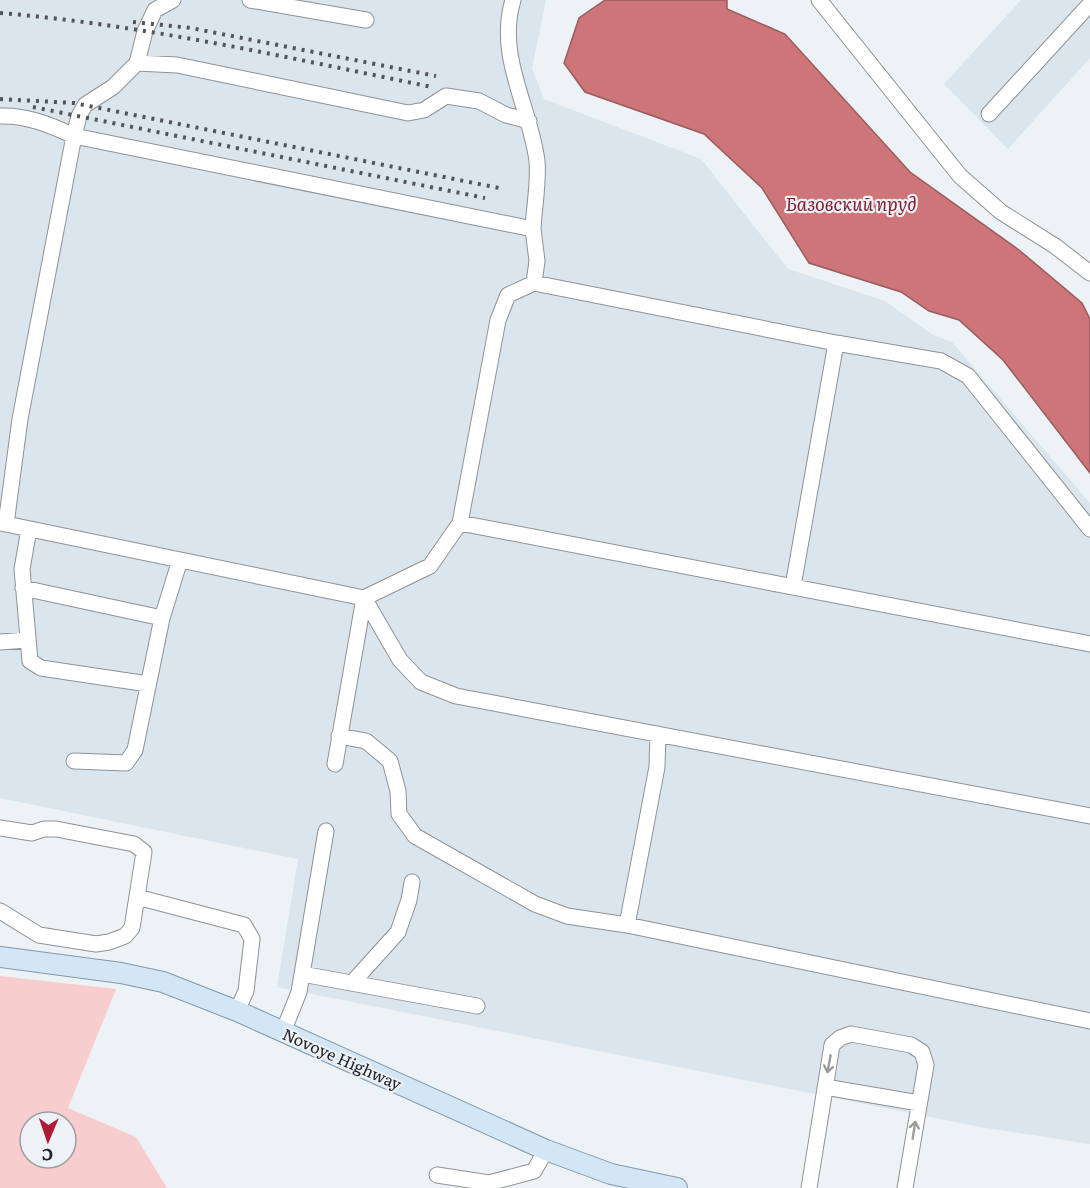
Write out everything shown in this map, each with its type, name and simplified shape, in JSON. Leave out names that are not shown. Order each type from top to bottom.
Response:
[{"type":"main road","name":"Novoye Highway","points":[[0,957],[121,973],[163,982],[237,1011],[546,1150],[641,1184],[677,1188]]},
{"type":"lane","points":[[173,0],[155,10],[137,63],[112,87],[85,105],[79,116],[20,419],[3,524],[364,598],[430,566],[460,523],[498,320],[508,295],[534,283],[836,344],[941,360],[968,376],[1090,529]]},
{"type":"lane","points":[[250,0],[366,20]]},
{"type":"lane","points":[[513,0],[509,13],[507,42],[511,64],[529,121],[537,162],[533,229],[537,261],[534,283]]},
{"type":"lane","points":[[819,0],[960,176],[1001,212],[1055,246],[1090,273]]},
{"type":"lane","points":[[989,114],[1090,4]]},
{"type":"lane","points":[[137,63],[177,65],[408,113],[424,110],[446,96],[478,101],[506,115],[529,121]]},
{"type":"lane","points":[[0,116],[12,115],[35,120],[74,136],[533,229]]},
{"type":"lane","points":[[793,586],[836,344]]},
{"type":"lane","points":[[460,523],[1090,644]]},
{"type":"lane","points":[[28,529],[22,568],[30,662],[41,668],[148,684]]},
{"type":"lane","points":[[74,761],[126,763],[135,750],[162,618],[180,560]]},
{"type":"lane","points":[[23,588],[162,618]]},
{"type":"lane","points":[[364,598],[400,660],[421,682],[456,696],[1090,816]]},
{"type":"lane","points":[[335,764],[364,598]]},
{"type":"lane","points":[[0,642],[27,640]]},
{"type":"lane","points":[[627,925],[657,768],[658,734]]},
{"type":"lane","points":[[339,736],[366,741],[390,761],[398,791],[399,814],[415,836],[536,904],[567,916],[627,925],[1090,1020]]},
{"type":"lane","points":[[0,828],[21,832],[56,829],[134,844],[144,852],[132,928],[125,936],[102,943],[39,935],[0,911]]},
{"type":"lane","points":[[283,1032],[292,1013],[302,974],[326,831]]},
{"type":"lane","points":[[352,983],[398,932],[409,900],[412,882]]},
{"type":"lane","points":[[138,897],[244,925],[252,939],[246,991],[237,1011]]},
{"type":"lane","points":[[302,974],[477,1006]]},
{"type":"lane","points":[[809,1188],[832,1045],[840,1038],[851,1034],[911,1045],[922,1052],[926,1065],[905,1188]]},
{"type":"lane","points":[[825,1087],[919,1103]]},
{"type":"lane","points":[[437,1175],[489,1183],[534,1171],[546,1150]]},
{"type":"shaded area","points":[[0,0],[546,0],[532,68],[544,99],[701,159],[788,269],[885,301],[933,335],[952,342],[1090,503],[1090,1144],[980,1127],[277,987],[298,859],[0,798]]},
{"type":"shaded area","points":[[1021,0],[1090,0],[1090,58],[1008,149],[944,84]]},
{"type":"shaded area","points":[[0,976],[116,989],[68,1108],[73,1110],[18,1110],[18,1170],[78,1170],[78,1112],[136,1137],[167,1188],[0,1188]]},
{"type":"water","name":"Базовский пруд","points":[[605,0],[727,0],[727,9],[785,34],[910,172],[1019,250],[1082,303],[1090,319],[1090,473],[1003,360],[959,320],[929,311],[901,292],[809,263],[762,188],[704,134],[585,92],[564,63],[579,18]]},
{"type":"railway","points":[[0,13],[55,18],[163,34],[432,87]]},
{"type":"railway","points":[[133,22],[191,28],[436,76]]},
{"type":"railway","points":[[0,99],[74,103],[504,189]]},
{"type":"railway","points":[[33,107],[485,198]]}]
